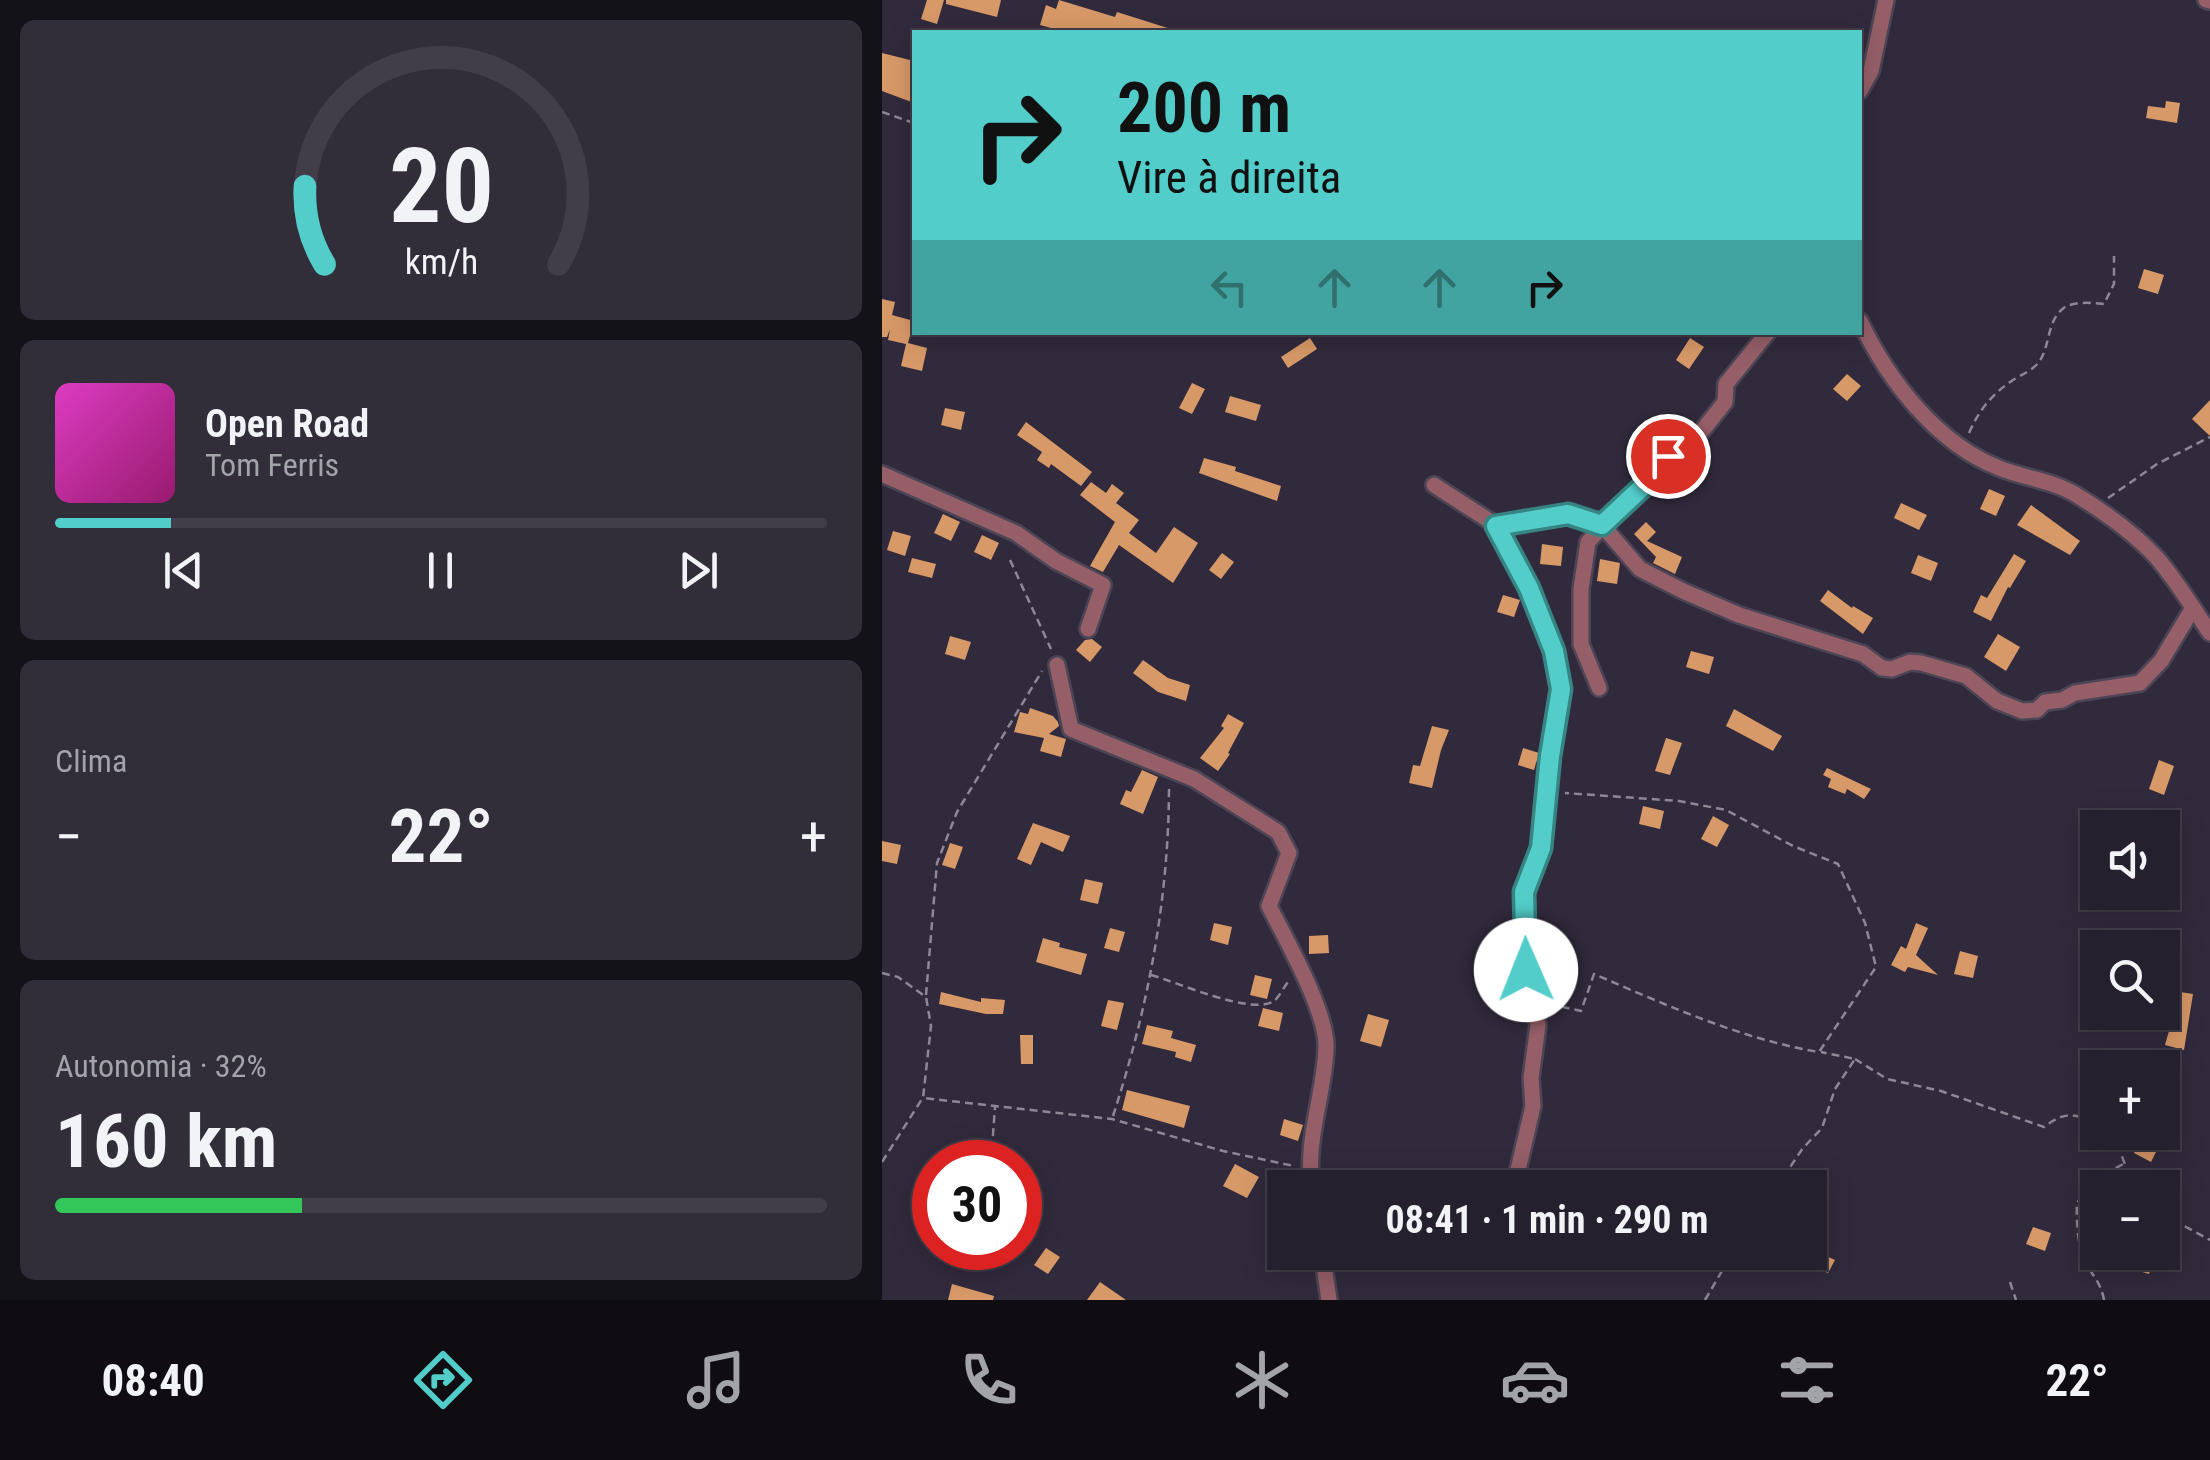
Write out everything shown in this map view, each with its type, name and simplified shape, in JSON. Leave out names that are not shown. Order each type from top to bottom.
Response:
[{"type":"street","points":[[1862,87],[1871,70],[1886,0]]},
{"type":"street","points":[[1862,325],[1895,383],[1932,422],[1963,448],[1999,468],[2074,493],[2095,507],[2155,556],[2210,633]]},
{"type":"street","points":[[1599,688],[1581,644],[1581,590],[1588,542],[1652,478],[1668,456],[1694,441],[1725,402],[1726,384],[1766,335]]},
{"type":"street","points":[[882,474],[1016,533],[1056,562],[1103,586],[1088,629]]},
{"type":"street","points":[[1434,486],[1496,526],[1529,588],[1554,651],[1561,689],[1541,848],[1524,892],[1526,970],[1538,1026],[1531,1078],[1532,1106],[1518,1170]]},
{"type":"street","points":[[1496,526],[1568,514],[1602,525],[1640,570],[1683,591],[1739,615],[1869,656],[1882,668],[1922,662],[1966,676],[1997,701],[2022,711],[2037,710],[2045,702],[2075,694],[2140,684],[2162,661],[2193,608]]},
{"type":"street","points":[[1057,664],[1071,729],[1194,779],[1278,832],[1289,853],[1269,906],[1310,988],[1327,1046],[1310,1170]]},
{"type":"street","points":[[1325,1270],[1329,1300]]},
{"type":"path","points":[[882,112],[912,122]]},
{"type":"path","points":[[1963,448],[1978,410],[2038,364],[2049,340],[2050,327],[2065,308],[2081,303],[2104,304],[2114,284],[2114,256]]},
{"type":"path","points":[[2095,507],[2157,464],[2210,438]]},
{"type":"path","points":[[882,1162],[923,1098],[931,1026],[926,997],[938,863],[957,812],[1040,672],[1057,664],[1010,560]]},
{"type":"path","points":[[1112,1119],[1139,1038],[1165,889],[1169,769]]},
{"type":"path","points":[[1548,792],[1679,801],[1726,810],[1793,846],[1838,864],[1865,923],[1876,967],[1819,1052]]},
{"type":"path","points":[[1150,975],[1241,1004],[1261,1006],[1275,1000],[1299,966]]},
{"type":"path","points":[[882,973],[898,977],[926,997]]},
{"type":"path","points":[[1534,998],[1581,1012],[1594,974],[1718,1025],[1778,1045],[1855,1059],[1887,1079],[1941,1091],[2044,1127],[2060,1115],[2080,1115]]},
{"type":"path","points":[[1788,1170],[1822,1128],[1835,1089],[1855,1059]]},
{"type":"path","points":[[923,1098],[1112,1119],[1223,1151],[1310,1170]]},
{"type":"path","points":[[993,1140],[995,1105]]},
{"type":"path","points":[[2119,1150],[2126,1170]]},
{"type":"path","points":[[2104,1300],[2097,1276],[2080,1250],[2077,1203],[2096,1180],[2124,1164]]},
{"type":"path","points":[[2180,1224],[2210,1240]]},
{"type":"path","points":[[1705,1300],[1722,1270]]},
{"type":"path","points":[[2010,1282],[2016,1300]]},
{"type":"building","points":[[927,0],[944,0],[937,24],[921,19]]},
{"type":"building","points":[[946,0],[1001,0],[997,17],[946,4]]},
{"type":"building","points":[[1059,0],[1115,17],[1117,12],[1174,30],[1058,30],[1040,25],[1046,5],[1056,9]]},
{"type":"building","points":[[882,53],[912,60],[912,102],[882,91]]},
{"type":"building","points":[[2166,101],[2180,103],[2177,123],[2146,118],[2148,106],[2165,108]]},
{"type":"building","points":[[2144,269],[2164,275],[2158,294],[2138,288]]},
{"type":"building","points":[[882,299],[895,302],[892,315],[912,320],[908,343],[927,348],[922,371],[901,366],[906,344],[888,340],[890,329],[887,337],[882,337]]},
{"type":"building","points":[[1310,338],[1317,349],[1288,368],[1281,357]]},
{"type":"building","points":[[1690,338],[1704,347],[1689,369],[1676,360]]},
{"type":"building","points":[[1847,374],[1861,386],[1847,401],[1833,389]]},
{"type":"building","points":[[1192,383],[1205,389],[1192,414],[1179,408]]},
{"type":"building","points":[[1230,396],[1261,405],[1256,421],[1225,412]]},
{"type":"building","points":[[2210,400],[2210,436],[2192,419]]},
{"type":"building","points":[[945,408],[965,412],[961,430],[941,425]]},
{"type":"building","points":[[1026,422],[1092,472],[1081,486],[1051,464],[1049,468],[1037,460],[1042,452],[1017,435]]},
{"type":"building","points":[[1204,458],[1281,486],[1277,501],[1199,473]]},
{"type":"building","points":[[1091,482],[1106,493],[1112,484],[1124,493],[1116,503],[1139,520],[1129,533],[1156,553],[1174,527],[1198,543],[1173,583],[1119,545],[1103,572],[1090,566],[1115,522],[1080,495]]},
{"type":"building","points":[[1989,489],[2005,496],[1996,516],[1980,509]]},
{"type":"building","points":[[1901,503],[1927,515],[1919,530],[1894,518]]},
{"type":"building","points":[[2031,505],[2080,541],[2070,555],[2017,525]]},
{"type":"building","points":[[943,514],[960,522],[951,541],[934,533]]},
{"type":"building","points":[[1646,522],[1656,532],[1647,541],[1682,557],[1675,574],[1653,563],[1656,557],[1634,534]]},
{"type":"building","points":[[893,531],[911,536],[905,556],[887,550]]},
{"type":"building","points":[[982,535],[999,543],[991,560],[974,552]]},
{"type":"building","points":[[1542,544],[1563,547],[1561,566],[1540,564]]},
{"type":"building","points":[[1222,553],[1234,562],[1221,579],[1209,570]]},
{"type":"building","points":[[2014,554],[2026,561],[1991,621],[1973,612],[1981,595],[1987,598]]},
{"type":"building","points":[[1918,555],[1938,563],[1931,581],[1911,573]]},
{"type":"building","points":[[912,558],[936,564],[932,578],[908,572]]},
{"type":"building","points":[[1600,559],[1620,563],[1617,584],[1597,581]]},
{"type":"building","points":[[1828,590],[1873,618],[1863,634],[1820,601]]},
{"type":"building","points":[[1503,595],[1520,600],[1514,617],[1497,612]]},
{"type":"building","points":[[1998,634],[2020,647],[2006,671],[1984,657]]},
{"type":"building","points":[[950,636],[971,642],[965,660],[945,654]]},
{"type":"building","points":[[1092,639],[1102,647],[1090,662],[1076,650],[1085,640]]},
{"type":"building","points":[[1691,651],[1714,657],[1709,674],[1686,667]]},
{"type":"building","points":[[1143,660],[1168,678],[1190,685],[1186,701],[1158,692],[1133,673]]},
{"type":"building","points":[[1030,708],[1053,716],[1058,722],[1059,726],[1049,734],[1066,739],[1061,757],[1040,751],[1044,738],[1014,732],[1020,712],[1028,714]]},
{"type":"building","points":[[1734,709],[1782,736],[1773,751],[1726,726]]},
{"type":"building","points":[[1228,714],[1244,723],[1218,771],[1200,758],[1224,728],[1221,726]]},
{"type":"building","points":[[1432,726],[1449,730],[1432,788],[1409,783],[1413,765],[1420,766]]},
{"type":"building","points":[[1666,738],[1682,743],[1670,775],[1655,771]]},
{"type":"building","points":[[1523,748],[1539,753],[1534,770],[1518,765]]},
{"type":"building","points":[[2159,760],[2174,766],[2164,795],[2149,789]]},
{"type":"building","points":[[1827,768],[1871,789],[1864,799],[1847,789],[1845,794],[1828,787],[1831,779],[1823,775]]},
{"type":"building","points":[[1142,770],[1158,777],[1143,814],[1120,804]]},
{"type":"building","points":[[1643,806],[1664,811],[1660,829],[1639,824]]},
{"type":"building","points":[[1713,816],[1729,825],[1717,847],[1701,839]]},
{"type":"building","points":[[1033,823],[1070,836],[1063,852],[1041,842],[1031,865],[1017,859]]},
{"type":"building","points":[[882,841],[901,845],[897,864],[882,861]]},
{"type":"building","points":[[950,843],[963,847],[955,869],[942,865]]},
{"type":"building","points":[[1085,879],[1103,883],[1098,904],[1080,900]]},
{"type":"building","points":[[1214,923],[1232,927],[1228,945],[1210,940]]},
{"type":"building","points":[[1916,923],[1928,928],[1916,955],[1938,975],[1908,967],[1905,972],[1891,965],[1901,946],[1906,949]]},
{"type":"building","points":[[1110,928],[1125,932],[1119,952],[1104,948]]},
{"type":"building","points":[[1328,935],[1329,953],[1309,954],[1309,936]]},
{"type":"building","points":[[1043,938],[1087,954],[1081,975],[1036,962]]},
{"type":"building","points":[[1960,951],[1978,956],[1973,978],[1954,974]]},
{"type":"building","points":[[1255,975],[1272,979],[1267,999],[1250,995]]},
{"type":"building","points":[[941,992],[981,1002],[981,998],[1005,1000],[1003,1014],[939,1004]]},
{"type":"building","points":[[2180,992],[2193,994],[2184,1050],[2165,1045],[2169,1030],[2180,1030]]},
{"type":"building","points":[[1108,1000],[1124,1003],[1117,1030],[1101,1026]]},
{"type":"building","points":[[1263,1008],[1283,1013],[1279,1031],[1258,1026]]},
{"type":"building","points":[[1368,1014],[1389,1020],[1381,1047],[1360,1041]]},
{"type":"building","points":[[1147,1025],[1173,1031],[1171,1038],[1196,1045],[1191,1062],[1175,1057],[1176,1052],[1142,1044]]},
{"type":"building","points":[[1020,1035],[1033,1035],[1033,1064],[1021,1064]]},
{"type":"building","points":[[1127,1090],[1190,1106],[1184,1128],[1122,1110]]},
{"type":"building","points":[[1284,1119],[1303,1125],[1298,1141],[1280,1135]]},
{"type":"building","points":[[2136,1150],[2157,1150],[2151,1162],[2134,1153]]},
{"type":"building","points":[[1235,1164],[1259,1177],[1247,1198],[1223,1186]]},
{"type":"building","points":[[2033,1227],[2051,1233],[2045,1251],[2026,1244]]},
{"type":"building","points":[[1046,1248],[1060,1257],[1048,1274],[1042,1270]]},
{"type":"building","points":[[1827,1256],[1835,1260],[1828,1273],[1822,1270],[1827,1270]]},
{"type":"building","points":[[1100,1282],[1126,1300],[1087,1300]]},
{"type":"building","points":[[952,1284],[994,1296],[993,1300],[948,1300]]},
{"type":"route","points":[[1526,970],[1524,892],[1541,848],[1561,689],[1554,651],[1529,588],[1496,526],[1568,514],[1602,525],[1652,478],[1668,456]]}]
